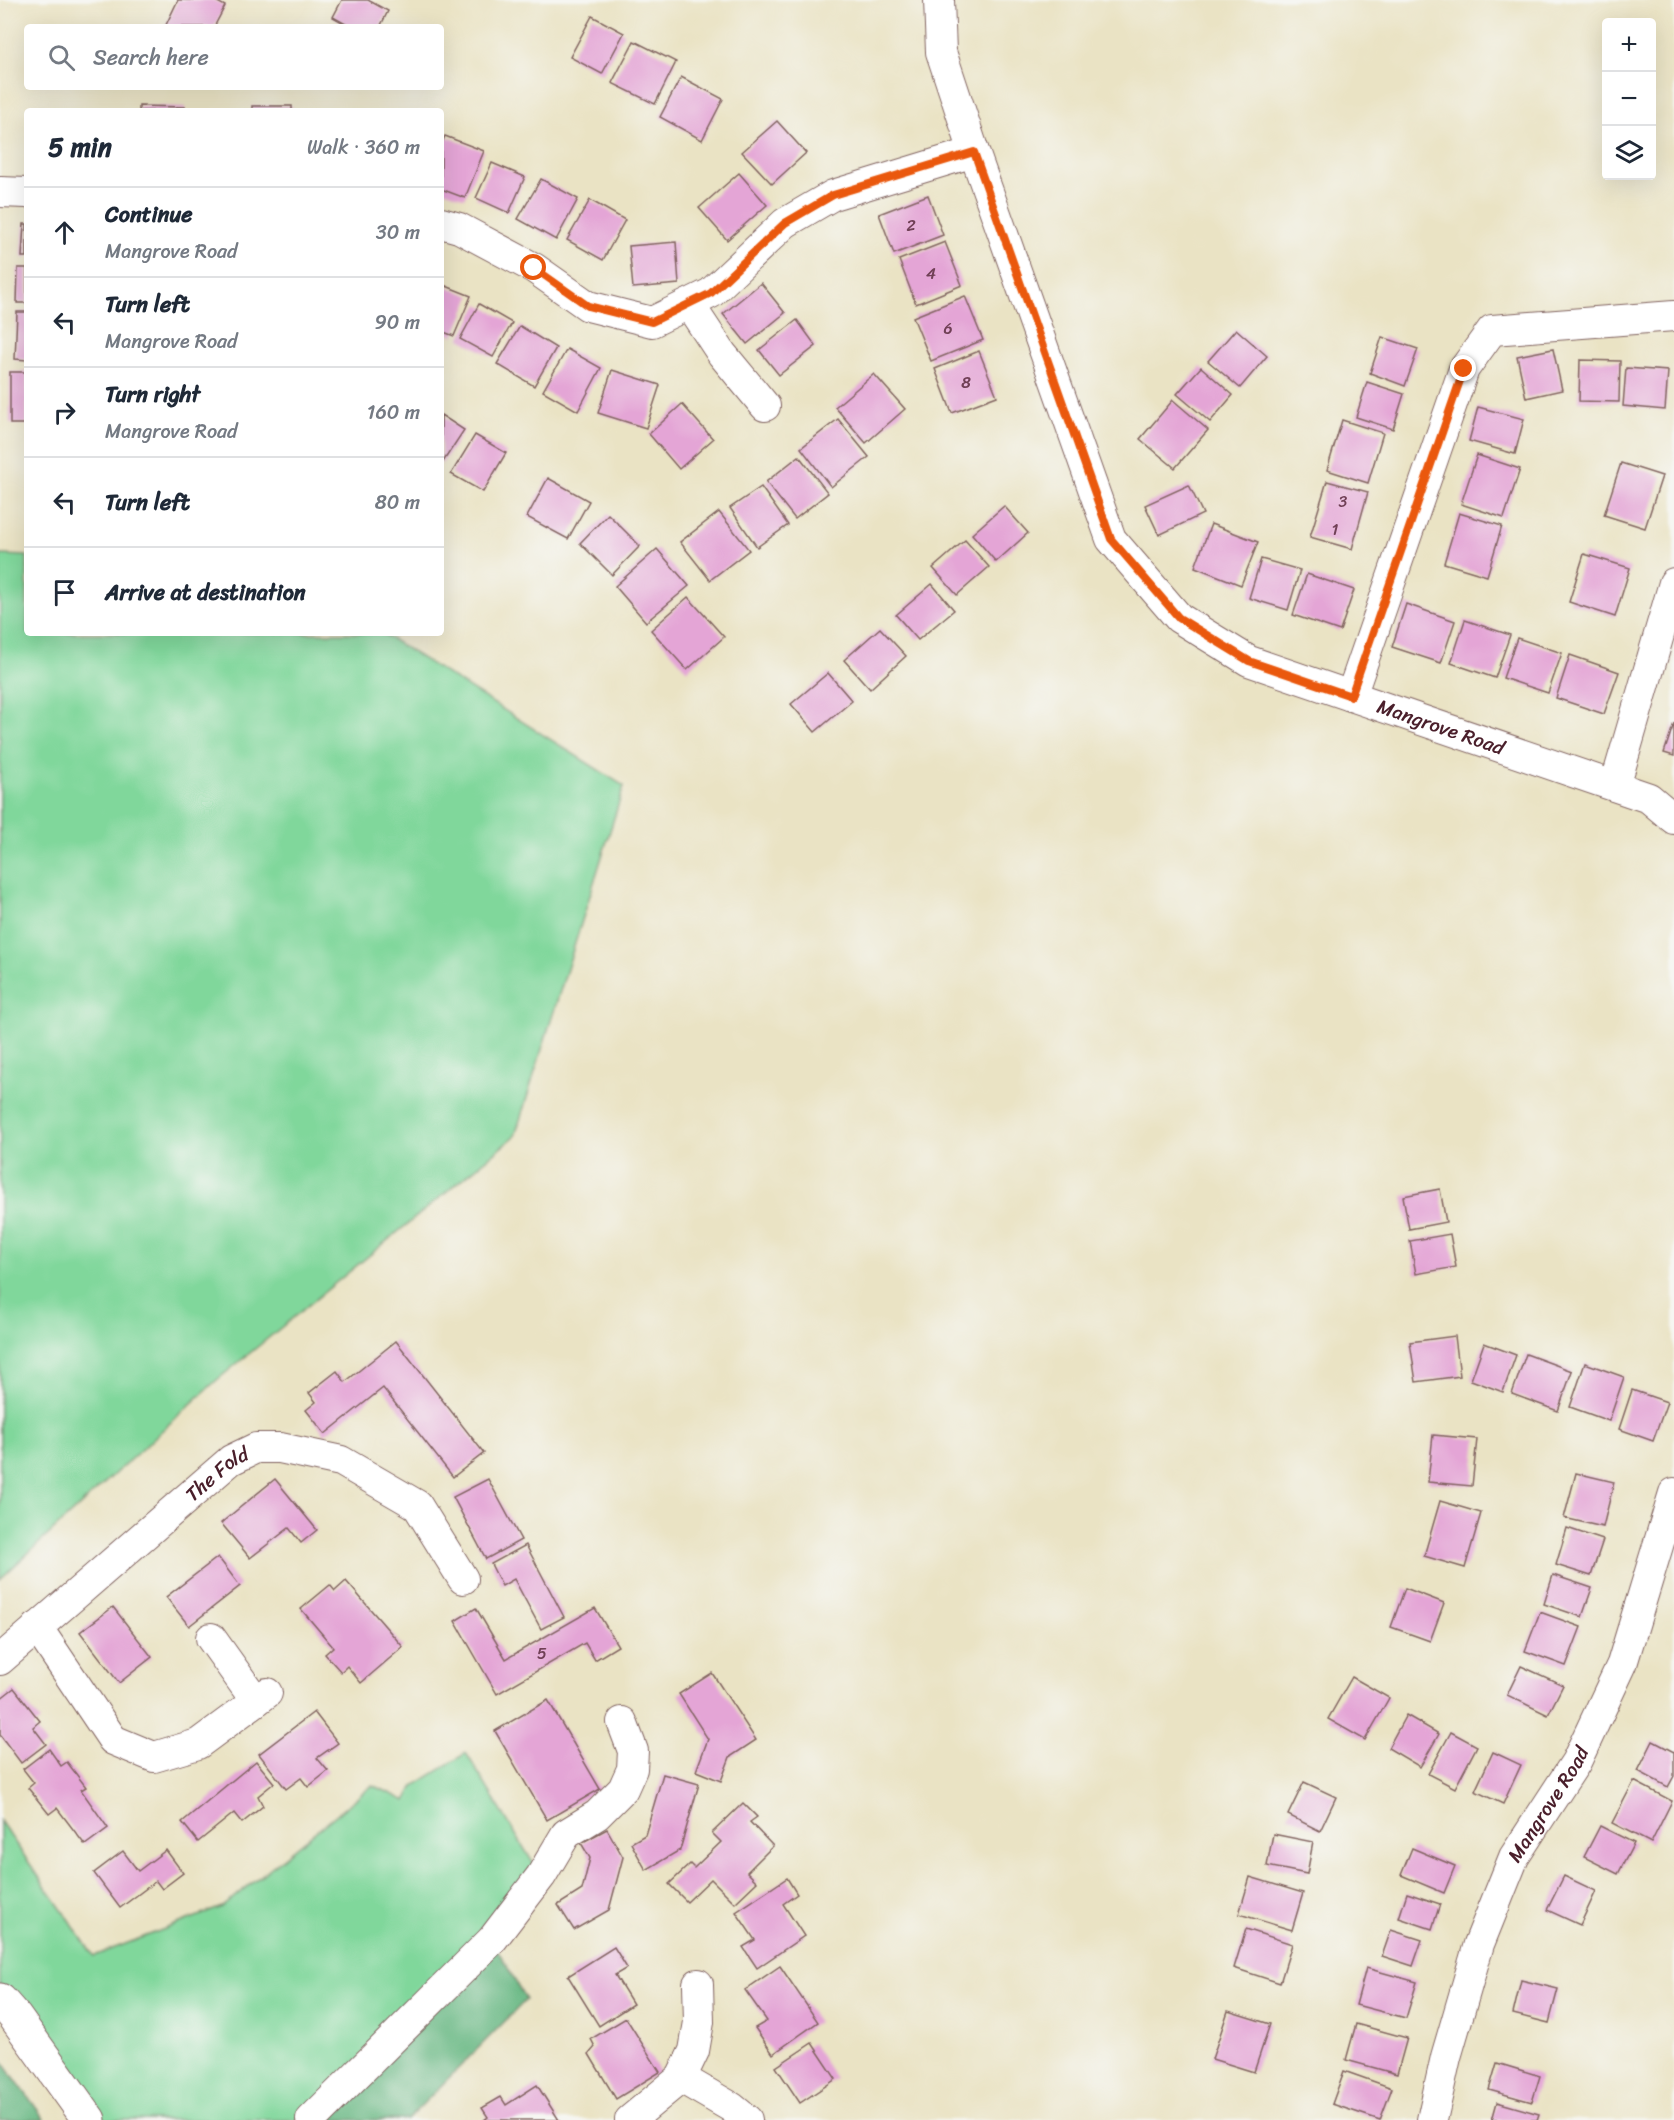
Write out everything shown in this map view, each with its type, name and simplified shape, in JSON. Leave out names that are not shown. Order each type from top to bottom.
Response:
[{"type":"street","name":"Mangrove Road","points":[[939,0],[941,52],[974,152],[1111,539],[1179,618],[1249,661],[1649,798],[1674,819]]},
{"type":"street","points":[[444,224],[459,228],[534,268],[588,306],[652,322],[711,293],[785,223],[833,195],[974,152]]},
{"type":"street","points":[[0,192],[24,193]]},
{"type":"street","points":[[689,304],[722,354],[765,406]]},
{"type":"street","points":[[1351,696],[1464,369],[1492,330],[1674,316]]},
{"type":"street","points":[[1615,786],[1674,583]]},
{"type":"street","name":"The Fold","points":[[0,1660],[231,1460],[256,1448],[280,1448],[341,1461],[417,1505],[463,1579]]},
{"type":"street","name":"Mangrove Road","points":[[1432,2120],[1446,2057],[1482,1935],[1514,1857],[1576,1762],[1622,1664],[1674,1493]]},
{"type":"street","points":[[37,1627],[113,1740],[154,1757],[198,1744],[261,1697],[211,1638]]},
{"type":"street","points":[[311,2120],[492,1940],[542,1876],[566,1834],[597,1815],[623,1789],[632,1769],[633,1751],[622,1722]]},
{"type":"street","points":[[630,2120],[681,2078],[694,2051],[699,2022],[698,1984]]},
{"type":"street","points":[[8,2008],[89,2120]]},
{"type":"street","points":[[681,2078],[731,2107],[747,2120]]},
{"type":"green space","points":[[0,555],[24,556],[24,636],[387,636],[624,786],[515,1136],[217,1380],[0,1579]]},
{"type":"green space","points":[[466,1753],[541,1876],[311,2120],[89,2120],[0,2000],[0,1821],[94,1956],[222,1907],[373,1785],[406,1801],[414,1786]]},
{"type":"green space","points":[[492,1940],[526,2000],[407,2120],[311,2120]]},
{"type":"green space","points":[[0,2058],[45,2120],[0,2120]]},
{"type":"building","points":[[178,0],[214,0],[225,6],[216,24],[166,24]]},
{"type":"building","points":[[342,0],[368,0],[388,11],[382,24],[346,24],[333,17]]},
{"type":"building","points":[[592,16],[624,33],[602,74],[570,57]]},
{"type":"building","points":[[634,41],[676,62],[655,104],[612,83]]},
{"type":"building","points":[[681,77],[723,99],[702,140],[660,117]]},
{"type":"building","points":[[139,106],[185,107],[185,108],[139,108]]},
{"type":"building","points":[[252,106],[292,106],[292,108],[252,108]]},
{"type":"building","points":[[777,121],[806,153],[772,184],[742,152]]},
{"type":"building","points":[[445,136],[484,151],[465,198],[444,190]]},
{"type":"building","points":[[492,163],[525,177],[509,213],[476,198]]},
{"type":"building","points":[[739,173],[767,205],[727,240],[699,208]]},
{"type":"building","points":[[541,179],[578,199],[556,240],[518,219]]},
{"type":"building","points":[[928,195],[943,235],[894,254],[879,214]]},
{"type":"building","points":[[590,200],[625,220],[603,260],[567,240]]},
{"type":"building","points":[[24,224],[24,257],[22,257]]},
{"type":"building","points":[[676,242],[679,284],[633,288],[629,246]]},
{"type":"building","points":[[945,242],[962,285],[916,304],[899,260]]},
{"type":"building","points":[[18,268],[24,268],[24,303],[17,303]]},
{"type":"building","points":[[761,283],[785,313],[747,344],[723,314]]},
{"type":"building","points":[[444,285],[471,296],[454,336],[444,332]]},
{"type":"building","points":[[965,296],[983,340],[931,361],[913,317]]},
{"type":"building","points":[[479,304],[512,323],[493,357],[460,339]]},
{"type":"building","points":[[17,312],[24,312],[24,360],[15,359]]},
{"type":"building","points":[[797,320],[816,346],[779,375],[759,350]]},
{"type":"building","points":[[520,326],[556,348],[534,386],[497,364]]},
{"type":"building","points":[[1236,329],[1267,356],[1240,388],[1208,361]]},
{"type":"building","points":[[1382,337],[1418,349],[1405,386],[1370,373]]},
{"type":"building","points":[[567,349],[601,368],[578,411],[543,391]]},
{"type":"building","points":[[1553,349],[1562,390],[1526,398],[1517,356]]},
{"type":"building","points":[[979,351],[997,396],[952,413],[935,369]]},
{"type":"building","points":[[1580,360],[1620,361],[1619,402],[1579,401]]},
{"type":"building","points":[[1201,367],[1233,395],[1210,422],[1177,394]]},
{"type":"building","points":[[1626,368],[1668,371],[1665,410],[1623,406]]},
{"type":"building","points":[[612,370],[660,385],[646,428],[598,413]]},
{"type":"building","points":[[10,372],[24,372],[24,424],[10,424]]},
{"type":"building","points":[[874,374],[905,409],[866,443],[835,407]]},
{"type":"building","points":[[1367,382],[1404,394],[1393,429],[1356,417]]},
{"type":"building","points":[[1173,400],[1208,430],[1175,468],[1140,439]]},
{"type":"building","points":[[682,404],[713,439],[679,469],[649,434]]},
{"type":"building","points":[[1478,407],[1524,419],[1515,454],[1469,441]]},
{"type":"building","points":[[444,417],[464,430],[444,460]]},
{"type":"building","points":[[838,419],[869,457],[831,487],[801,448]]},
{"type":"building","points":[[1342,420],[1383,433],[1368,483],[1327,470]]},
{"type":"building","points":[[475,435],[506,453],[483,492],[451,474]]},
{"type":"building","points":[[1477,455],[1520,469],[1504,518],[1461,504]]},
{"type":"building","points":[[799,456],[828,493],[795,519],[766,482]]},
{"type":"building","points":[[1621,463],[1662,476],[1645,528],[1604,515]]},
{"type":"building","points":[[548,478],[589,501],[568,539],[527,517]]},
{"type":"building","points":[[1327,481],[1368,492],[1352,549],[1310,537]]},
{"type":"building","points":[[1189,485],[1203,514],[1159,535],[1145,505]]},
{"type":"building","points":[[761,487],[788,525],[757,547],[730,508]]},
{"type":"building","points":[[1004,506],[1028,533],[996,562],[972,534]]},
{"type":"building","points":[[719,512],[749,550],[710,580],[680,542]]},
{"type":"building","points":[[1459,513],[1502,526],[1487,576],[1444,563]]},
{"type":"building","points":[[608,514],[640,546],[612,575],[580,543]]},
{"type":"building","points":[[1211,524],[1258,542],[1241,585],[1195,567]]},
{"type":"building","points":[[965,540],[989,567],[957,595],[933,568]]},
{"type":"building","points":[[657,549],[689,586],[646,622],[615,586]]},
{"type":"building","points":[[1584,554],[1630,568],[1615,617],[1569,602]]},
{"type":"building","points":[[1261,559],[1300,570],[1288,610],[1249,598]]},
{"type":"building","points":[[1307,574],[1354,590],[1340,631],[1293,615]]},
{"type":"building","points":[[932,584],[954,610],[918,640],[896,615]]},
{"type":"building","points":[[688,597],[724,637],[687,670],[651,630]]},
{"type":"building","points":[[1406,604],[1455,621],[1441,663],[1392,647]]},
{"type":"building","points":[[1465,620],[1510,635],[1495,678],[1451,663]]},
{"type":"building","points":[[880,628],[906,656],[870,689],[844,660]]},
{"type":"building","points":[[1517,638],[1562,653],[1548,693],[1503,678]]},
{"type":"building","points":[[1570,655],[1619,672],[1604,714],[1556,698]]},
{"type":"building","points":[[828,673],[852,701],[815,732],[791,704]]},
{"type":"building","points":[[1674,723],[1674,756],[1664,753]]},
{"type":"building","points":[[1440,1189],[1446,1222],[1409,1229],[1403,1196]]},
{"type":"building","points":[[1450,1234],[1456,1267],[1416,1274],[1410,1241]]},
{"type":"building","points":[[1455,1336],[1460,1376],[1416,1382],[1410,1342]]},
{"type":"building","points":[[396,1341],[484,1453],[453,1477],[383,1388],[325,1434],[306,1410],[316,1402],[309,1393],[337,1371],[345,1382]]},
{"type":"building","points":[[1484,1343],[1516,1355],[1503,1392],[1471,1380]]},
{"type":"building","points":[[1526,1354],[1572,1371],[1558,1411],[1512,1394]]},
{"type":"building","points":[[1585,1363],[1624,1377],[1609,1421],[1570,1407]]},
{"type":"building","points":[[1632,1390],[1667,1402],[1653,1441],[1619,1429]]},
{"type":"building","points":[[1433,1435],[1477,1439],[1472,1486],[1428,1482]]},
{"type":"building","points":[[1576,1473],[1614,1482],[1603,1527],[1564,1518]]},
{"type":"building","points":[[275,1479],[317,1530],[301,1543],[289,1528],[250,1558],[221,1523]]},
{"type":"building","points":[[488,1479],[521,1540],[486,1559],[453,1497]]},
{"type":"building","points":[[1440,1501],[1481,1513],[1465,1568],[1424,1556]]},
{"type":"building","points":[[1567,1528],[1603,1540],[1591,1576],[1556,1565]]},
{"type":"building","points":[[526,1545],[564,1617],[541,1629],[514,1579],[502,1586],[491,1564]]},
{"type":"building","points":[[218,1557],[240,1586],[189,1626],[166,1597]]},
{"type":"building","points":[[1553,1575],[1592,1588],[1582,1617],[1544,1604]]},
{"type":"building","points":[[346,1581],[403,1647],[361,1683],[347,1666],[341,1672],[325,1654],[333,1647],[301,1609],[330,1585],[335,1591]]},
{"type":"building","points":[[1405,1588],[1444,1603],[1430,1641],[1391,1627]]},
{"type":"building","points":[[113,1607],[152,1657],[119,1683],[80,1632]]},
{"type":"building","points":[[476,1608],[506,1659],[595,1608],[618,1646],[595,1660],[585,1643],[497,1694],[455,1621]]},
{"type":"building","points":[[1540,1612],[1581,1627],[1566,1666],[1525,1651]]},
{"type":"building","points":[[1521,1666],[1563,1685],[1548,1715],[1507,1695]]},
{"type":"building","points":[[712,1673],[756,1740],[730,1757],[721,1781],[696,1771],[708,1739],[679,1694]]},
{"type":"building","points":[[1352,1677],[1389,1698],[1365,1740],[1328,1719]]},
{"type":"building","points":[[14,1688],[40,1721],[33,1727],[46,1744],[21,1763],[0,1735],[0,1699]]},
{"type":"building","points":[[548,1700],[600,1789],[547,1820],[495,1731]]},
{"type":"building","points":[[314,1712],[338,1743],[317,1758],[328,1771],[308,1787],[301,1778],[286,1789],[259,1754]]},
{"type":"building","points":[[1406,1715],[1439,1734],[1420,1767],[1388,1748]]},
{"type":"building","points":[[1451,1732],[1477,1746],[1455,1788],[1428,1774]]},
{"type":"building","points":[[1653,1741],[1674,1752],[1674,1776],[1668,1787],[1638,1771]]},
{"type":"building","points":[[49,1749],[61,1766],[67,1762],[86,1787],[81,1790],[108,1828],[85,1845],[57,1808],[49,1814],[28,1788],[34,1783],[23,1769]]},
{"type":"building","points":[[1493,1752],[1521,1765],[1503,1804],[1475,1791]]},
{"type":"building","points":[[256,1761],[274,1783],[258,1796],[263,1806],[242,1823],[234,1813],[198,1842],[182,1822]]},
{"type":"building","points":[[663,1774],[699,1784],[680,1850],[646,1870],[631,1843],[645,1835]]},
{"type":"building","points":[[1634,1781],[1672,1801],[1651,1843],[1612,1823]]},
{"type":"building","points":[[1304,1782],[1336,1797],[1320,1831],[1288,1815]]},
{"type":"building","points":[[743,1803],[757,1817],[750,1822],[773,1846],[747,1872],[757,1882],[735,1903],[711,1879],[687,1902],[669,1884],[690,1864],[694,1868],[721,1842],[712,1833]]},
{"type":"building","points":[[1600,1826],[1634,1843],[1618,1874],[1584,1857]]},
{"type":"building","points":[[607,1829],[623,1857],[609,1910],[574,1930],[558,1905],[582,1890],[590,1858],[581,1843]]},
{"type":"building","points":[[1273,1834],[1313,1842],[1307,1874],[1267,1866]]},
{"type":"building","points":[[1412,1848],[1455,1866],[1444,1893],[1401,1875]]},
{"type":"building","points":[[166,1850],[183,1873],[162,1889],[156,1881],[120,1908],[94,1873],[123,1851],[138,1871]]},
{"type":"building","points":[[1564,1876],[1596,1891],[1580,1925],[1547,1910]]},
{"type":"building","points":[[1250,1877],[1303,1893],[1292,1930],[1239,1914]]},
{"type":"building","points":[[787,1878],[797,1894],[783,1904],[804,1936],[757,1968],[743,1947],[755,1940],[736,1912]]},
{"type":"building","points":[[1407,1893],[1440,1904],[1432,1929],[1399,1918]]},
{"type":"building","points":[[1246,1929],[1292,1944],[1280,1983],[1234,1968]]},
{"type":"building","points":[[1391,1930],[1422,1940],[1413,1966],[1382,1956]]},
{"type":"building","points":[[614,1947],[627,1968],[615,1975],[633,2004],[599,2026],[568,1976]]},
{"type":"building","points":[[780,1966],[818,2022],[773,2054],[755,2028],[767,2021],[745,1990]]},
{"type":"building","points":[[1366,1968],[1417,1982],[1406,2018],[1356,2005]]},
{"type":"building","points":[[1521,1980],[1558,1989],[1549,2023],[1513,2014]]},
{"type":"building","points":[[1228,2011],[1270,2024],[1254,2072],[1212,2059]]},
{"type":"building","points":[[626,2018],[660,2072],[616,2099],[589,2054],[595,2047],[591,2039]]},
{"type":"building","points":[[1356,2024],[1407,2038],[1397,2074],[1346,2060]]},
{"type":"building","points":[[812,2043],[836,2079],[800,2103],[776,2067]]},
{"type":"building","points":[[1497,2063],[1540,2076],[1532,2102],[1489,2090]]},
{"type":"building","points":[[1344,2071],[1392,2088],[1380,2120],[1332,2104]]},
{"type":"building","points":[[537,2085],[559,2120],[484,2120],[488,2117],[482,2108],[501,2097],[506,2105]]},
{"type":"building","points":[[1497,2102],[1539,2114],[1537,2120],[1492,2120]]},
{"type":"route","points":[[534,268],[588,306],[652,322],[711,293],[785,223],[833,195],[974,152],[1111,539],[1179,618],[1249,661],[1351,696],[1464,369]]}]
